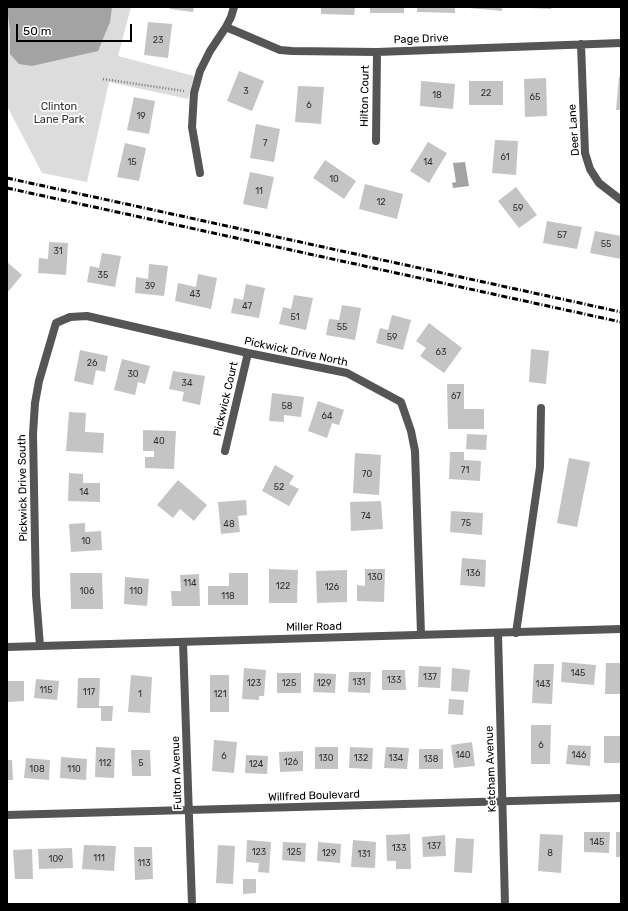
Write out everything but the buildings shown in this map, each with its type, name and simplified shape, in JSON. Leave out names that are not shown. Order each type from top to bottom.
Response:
[{"type":"street","points":[[200,173],[192,127],[194,93],[200,71],[210,50],[226,27],[234,7]]},
{"type":"street","name":"Page Drive","points":[[226,27],[280,50],[292,52],[377,52],[621,43]]},
{"type":"street","name":"Deer Lane","points":[[581,44],[585,153],[590,169],[598,183],[621,200]]},
{"type":"street","name":"Hilton Court","points":[[376,141],[377,52]]},
{"type":"street","name":"Pickwick Drive North","points":[[53,333],[56,323],[70,317],[87,316],[248,353],[346,373],[401,402],[411,431],[415,451],[421,634]]},
{"type":"street","name":"Pickwick Drive South","points":[[40,646],[36,595],[33,434],[35,403],[39,380],[53,333]]},
{"type":"street","name":"Pickwick Court","points":[[225,451],[248,353]]},
{"type":"street","points":[[516,633],[540,467],[541,408]]},
{"type":"street","name":"Miller Road","points":[[7,647],[621,629]]},
{"type":"street","name":"Ketcham Avenue","points":[[498,633],[505,904]]},
{"type":"street","name":"Fulton Avenue","points":[[183,642],[192,904]]},
{"type":"street","name":"Willfred Boulevard","points":[[7,815],[621,798]]},
{"type":"path","points":[[103,79],[194,93]]},
{"type":"green space","name":"Clinton Lane Park","points":[[7,7],[131,7],[118,56],[194,76],[188,99],[109,82],[87,182],[42,173],[7,106]]},
{"type":"shaded area","points":[[7,7],[112,7],[110,22],[98,51],[32,66],[19,64],[10,54],[10,31]]},
{"type":"shaded area","points":[[465,162],[469,186],[453,188],[452,183],[456,182],[453,163]]},
{"type":"railway","points":[[7,178],[621,312]]},
{"type":"railway","points":[[7,188],[621,322]]}]
